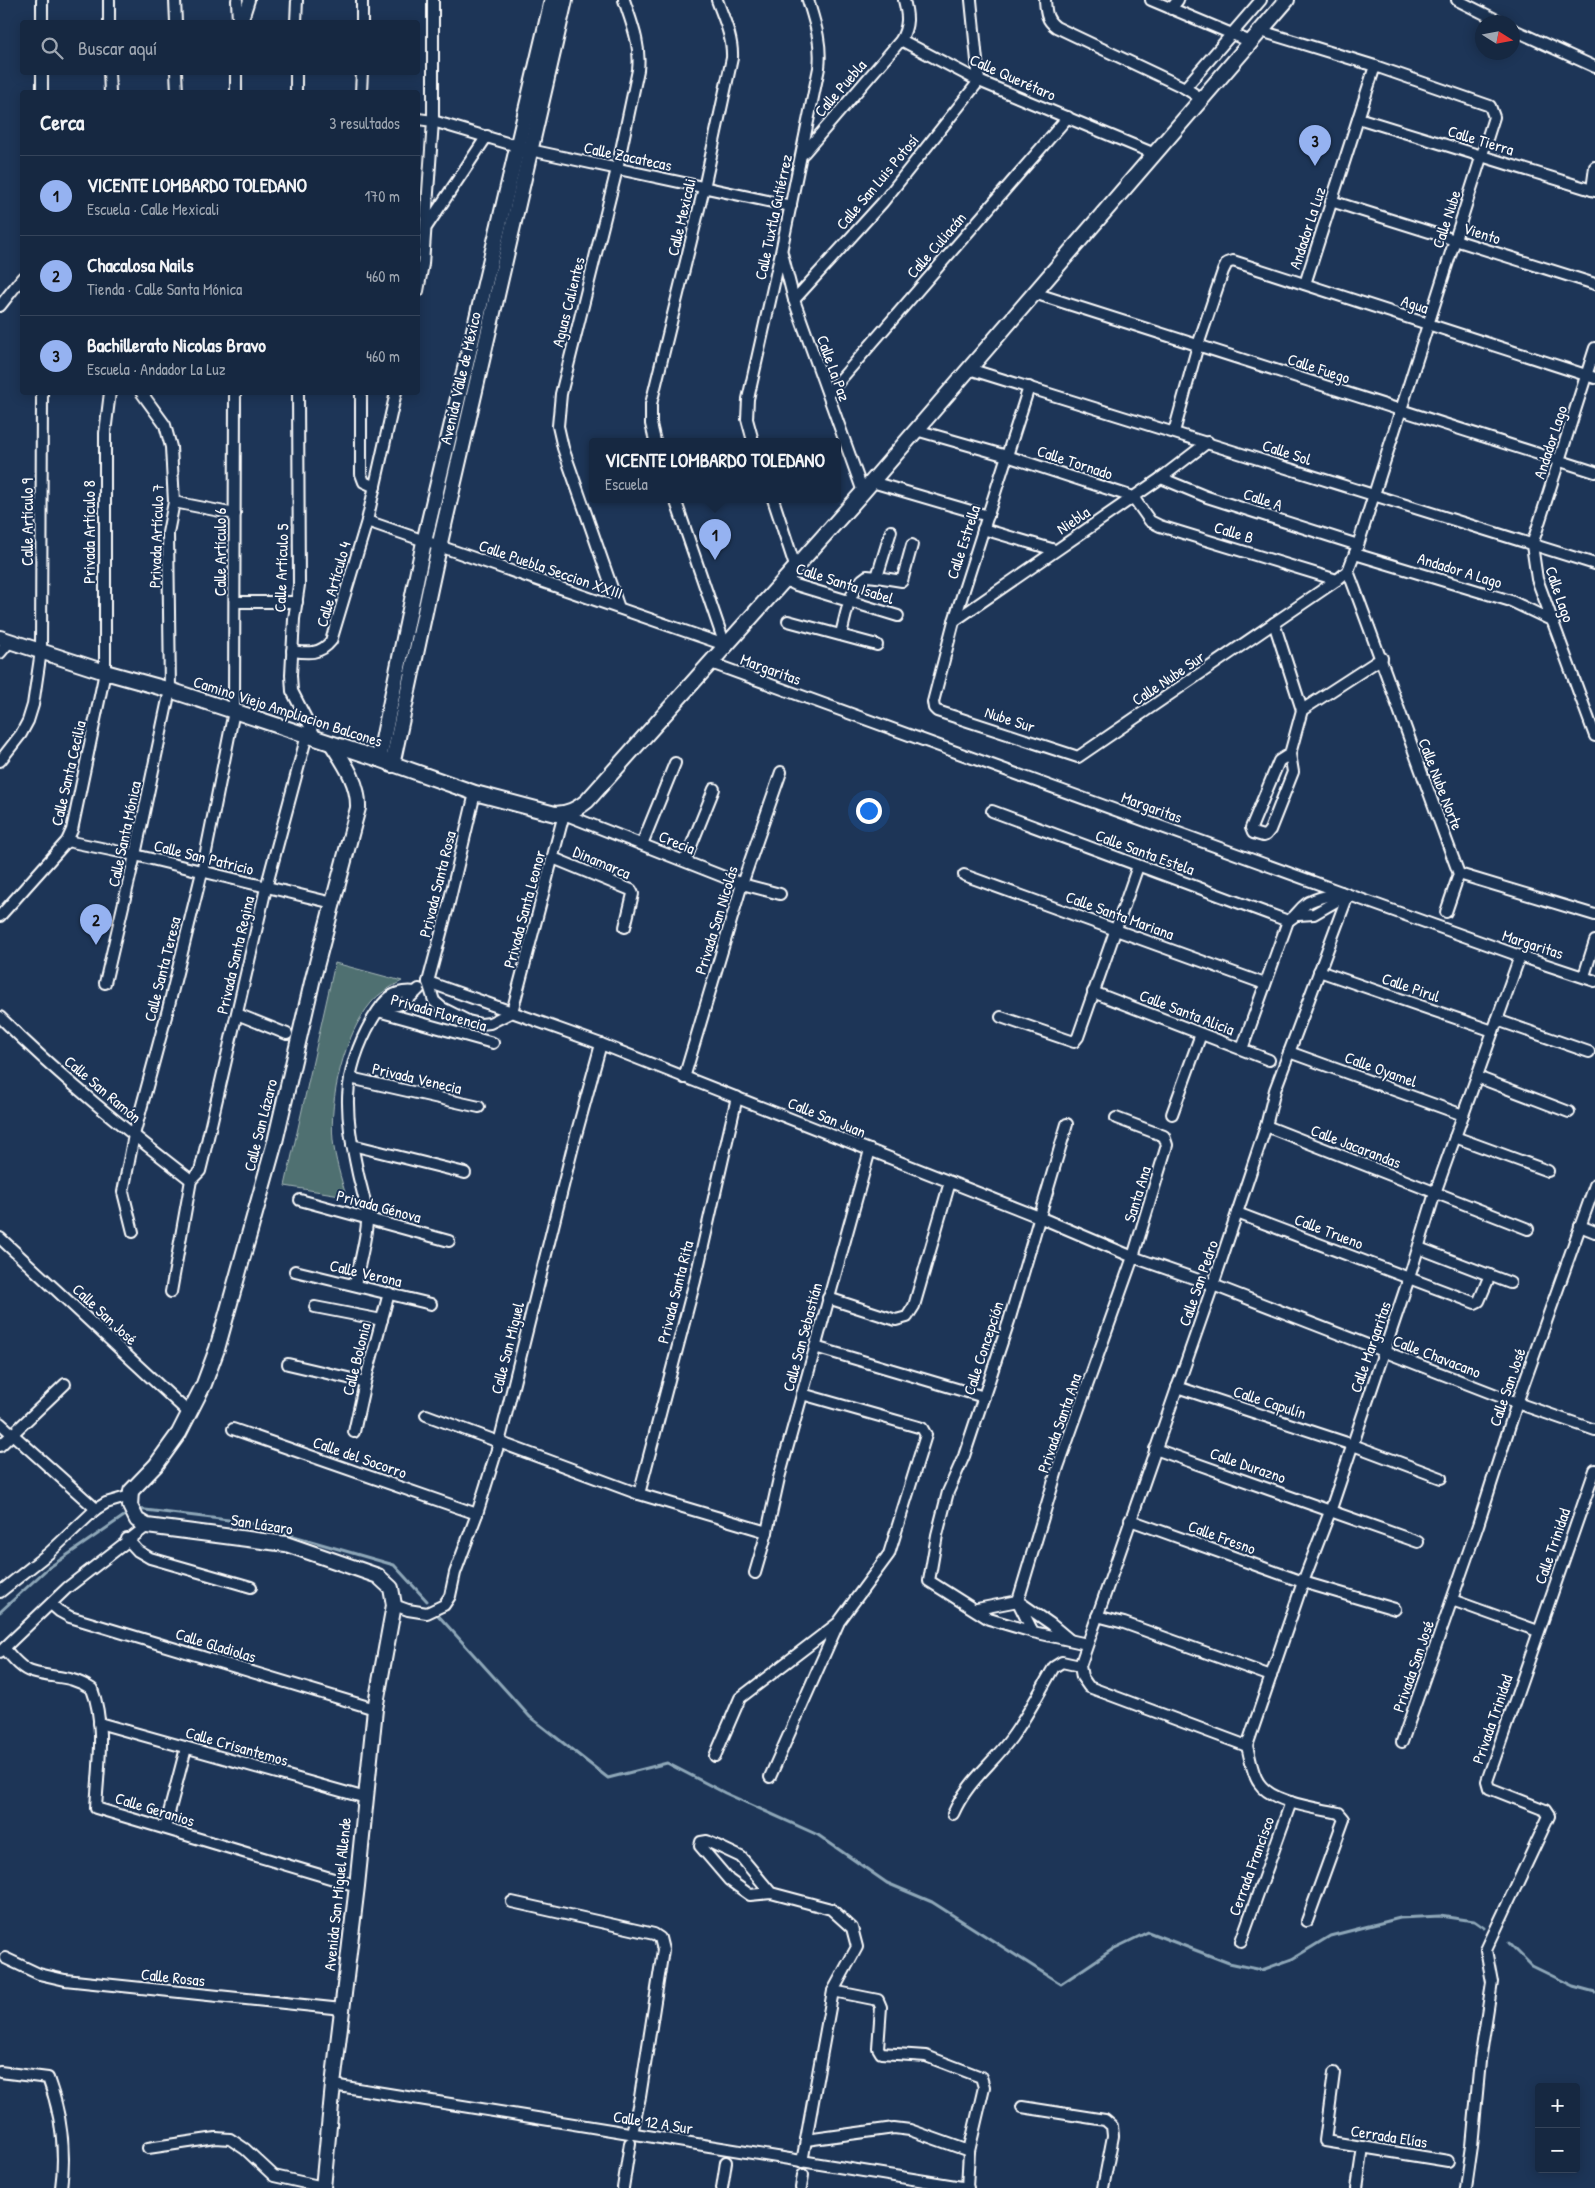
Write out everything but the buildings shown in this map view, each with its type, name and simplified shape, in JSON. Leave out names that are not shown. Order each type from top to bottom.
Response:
[{"type":"main road","name":"Avenida Valle de México","points":[[385,762],[439,547],[524,148],[552,0]]},
{"type":"main road","name":"Avenida Valle de México","points":[[385,762],[424,542],[524,148],[565,0]]},
{"type":"main road","points":[[564,814],[577,809],[587,801],[711,663],[867,487],[1287,0]]},
{"type":"main road","name":"Camino Viejo Ampliacion Balcones","points":[[5,640],[105,672],[170,690],[475,793],[546,812],[564,814]]},
{"type":"main road","name":"Calle San Lázaro","points":[[131,1506],[135,1485],[156,1466],[178,1433],[204,1384],[217,1349],[274,1142],[313,978],[354,828],[358,796],[346,767],[332,744]]},
{"type":"main road","points":[[131,1506],[147,1526]]},
{"type":"main road","name":"San Lázaro","points":[[147,1526],[286,1544],[378,1576],[391,1588],[394,1605]]},
{"type":"main road","name":"Avenida San Miguel Allende","points":[[323,2187],[375,1709],[394,1605]]},
{"type":"street","points":[[42,0],[42,20]]},
{"type":"street","points":[[109,0],[109,20]]},
{"type":"street","points":[[176,0],[176,20]]},
{"type":"street","points":[[237,0],[238,20]]},
{"type":"street","points":[[243,20],[249,0]]},
{"type":"street","points":[[296,20],[297,0]]},
{"type":"street","points":[[362,0],[362,20]]},
{"type":"street","points":[[420,280],[426,226],[432,121],[433,0]]},
{"type":"street","name":"Aguas Calientes","points":[[619,608],[563,448],[558,426],[561,394],[617,169],[640,55],[637,37],[624,0]]},
{"type":"street","name":"Calle Mexicali","points":[[654,438],[651,424],[651,404],[704,188],[732,58],[731,40],[717,0]]},
{"type":"street","name":"Calle Tuxtla Gutiérrez","points":[[752,438],[747,419],[748,399],[802,155],[821,51],[808,0]]},
{"type":"street","points":[[901,40],[907,29],[909,17],[904,0]]},
{"type":"street","points":[[971,0],[979,81]]},
{"type":"street","points":[[1045,0],[1046,15],[1049,22],[1185,88],[1202,99]]},
{"type":"street","points":[[1151,0],[1251,42]]},
{"type":"street","points":[[1170,9],[1178,0]]},
{"type":"street","points":[[1185,88],[1261,0]]},
{"type":"street","points":[[1457,0],[1487,15]]},
{"type":"street","name":"Calle Nube","points":[[1261,30],[1375,66],[1490,106],[1494,117],[1348,571]]},
{"type":"street","points":[[1520,32],[1595,67]]},
{"type":"street","name":"Calle Puebla","points":[[802,155],[901,40]]},
{"type":"street","name":"Calle Querétaro","points":[[901,40],[979,81],[1155,154]]},
{"type":"street","name":"Andador La Luz","points":[[1305,284],[1375,66]]},
{"type":"street","points":[[42,75],[42,90]]},
{"type":"street","points":[[110,75],[110,90]]},
{"type":"street","points":[[176,75],[177,90]]},
{"type":"street","points":[[236,75],[236,90]]},
{"type":"street","points":[[296,75],[296,90]]},
{"type":"street","points":[[361,90],[362,75]]},
{"type":"street","name":"Calle San Luis Potosí","points":[[794,300],[883,202],[979,81]]},
{"type":"street","name":"Calle Culiacán","points":[[828,394],[1068,117]]},
{"type":"street","name":"Calle Tierra","points":[[1358,118],[1594,191]]},
{"type":"street","name":"Calle Zacatecas","points":[[420,119],[487,136],[524,148],[790,206]]},
{"type":"street","points":[[426,226],[487,136]]},
{"type":"street","points":[[1594,191],[1595,167]]},
{"type":"street","name":"Viento","points":[[1332,201],[1595,284]]},
{"type":"street","name":"Calle La Paz","points":[[781,252],[794,300],[828,394],[867,487]]},
{"type":"street","name":"Agua","points":[[1198,345],[1227,263],[1233,261],[1591,376]]},
{"type":"street","points":[[0,306],[20,281]]},
{"type":"street","name":"Calle Fuego","points":[[1034,294],[1595,472]]},
{"type":"street","points":[[1174,432],[1198,345]]},
{"type":"street","name":"Andador Lago","points":[[1532,544],[1591,376],[1595,348]]},
{"type":"street","name":"Calle Sol","points":[[969,369],[1595,564]]},
{"type":"street","name":"Calle Estrella","points":[[934,708],[933,702],[954,621],[1029,387]]},
{"type":"street","name":"Calle Artículo 9","points":[[0,761],[21,734],[28,721],[33,705],[41,651],[42,395]]},
{"type":"street","name":"Privada Artículo 8","points":[[105,672],[104,443],[110,395]]},
{"type":"street","name":"Privada Artículo 7","points":[[143,395],[170,435],[174,502],[168,533],[170,690]]},
{"type":"street","name":"Calle Artículo 6","points":[[234,711],[235,395]]},
{"type":"street","name":"Calle Artículo 5","points":[[298,395],[299,585],[290,675],[292,691],[315,732],[312,737]]},
{"type":"street","points":[[361,395],[362,474],[364,482],[375,487]]},
{"type":"street","name":"Calle Artículo 4","points":[[292,651],[312,654],[327,647],[331,641],[367,521],[395,395]]},
{"type":"street","name":"Calle Tornado","points":[[916,430],[1007,456],[1133,497]]},
{"type":"street","name":"Niebla","points":[[954,621],[1160,478],[1208,442]]},
{"type":"street","name":"Calle A","points":[[1160,478],[1356,550]]},
{"type":"street","points":[[867,487],[988,516]]},
{"type":"street","name":"Calle B","points":[[1133,497],[1150,521],[1160,526],[1338,580]]},
{"type":"street","points":[[174,502],[235,514]]},
{"type":"street","points":[[676,503],[725,645]]},
{"type":"street","points":[[773,503],[795,566]]},
{"type":"street","name":"Calle Puebla Seccion XXIII","points":[[367,521],[725,645]]},
{"type":"street","points":[[983,528],[1055,550]]},
{"type":"street","points":[[878,577],[891,531]]},
{"type":"street","name":"Calle Lago","points":[[1532,544],[1537,579],[1595,736]]},
{"type":"street","points":[[841,634],[850,600],[861,580],[866,576],[902,581],[912,545]]},
{"type":"street","name":"Andador A Lago","points":[[1356,550],[1511,601],[1553,621]]},
{"type":"street","name":"Calle Nube Sur","points":[[1078,757],[1338,580],[1348,571]]},
{"type":"street","name":"Calle Nube Norte","points":[[1348,571],[1382,658],[1404,726],[1459,874]]},
{"type":"street","name":"Calle Santa Isabel","points":[[784,579],[796,585],[898,616]]},
{"type":"street","points":[[235,602],[297,602]]},
{"type":"street","points":[[788,621],[877,645]]},
{"type":"street","points":[[1274,623],[1302,710],[1290,754],[1293,772],[1270,830],[1263,836],[1253,833],[1251,828],[1279,761],[1290,754]]},
{"type":"street","points":[[0,653],[5,640]]},
{"type":"street","points":[[1302,710],[1382,658]]},
{"type":"street","name":"Margaritas","points":[[711,663],[1344,894],[1595,981]]},
{"type":"street","name":"Calle Santa Cecilia","points":[[0,916],[67,841],[72,830],[105,672]]},
{"type":"street","name":"Calle Santa Mónica","points":[[104,983],[135,855],[170,690]]},
{"type":"street","name":"Nube Sur","points":[[934,708],[937,711],[1078,757]]},
{"type":"street","name":"Calle Santa Teresa","points":[[133,1232],[123,1192],[134,1135],[202,872],[234,711]]},
{"type":"street","name":"Privada Santa Regina","points":[[171,1292],[191,1180],[200,1171],[266,888],[312,737]]},
{"type":"street","points":[[642,844],[675,763]]},
{"type":"street","name":"Privada San Nicolás","points":[[684,1078],[742,884],[780,772]]},
{"type":"street","points":[[684,861],[714,789]]},
{"type":"street","name":"Privada Santa Rosa","points":[[428,982],[475,793]]},
{"type":"street","name":"Calle Santa Estela","points":[[992,811],[1288,921]]},
{"type":"street","name":"Crecia","points":[[564,814],[742,884],[780,894]]},
{"type":"street","name":"Privada Santa Leonor","points":[[512,1012],[554,858],[564,814]]},
{"type":"street","name":"Calle San Patricio","points":[[67,841],[135,855],[333,903]]},
{"type":"street","name":"Dinamarca","points":[[554,858],[631,890],[633,894],[625,927]]},
{"type":"street","points":[[1001,1018],[1074,1042],[1078,1037],[1138,866]]},
{"type":"street","name":"Calle Santa Mariana","points":[[964,874],[1265,984]]},
{"type":"street","points":[[1446,912],[1459,874],[1595,916]]},
{"type":"street","points":[[1242,1049],[1288,921],[1298,915],[1314,914],[1344,894]]},
{"type":"street","name":"Calle San Pedro","points":[[1080,1666],[1213,1285],[1266,1126],[1274,1090],[1319,972],[1344,894]]},
{"type":"street","points":[[1584,976],[1595,941]]},
{"type":"street","name":"Calle Margaritas","points":[[1247,1746],[1303,1582],[1353,1445],[1455,1137],[1520,956]]},
{"type":"street","name":"Calle Pirul","points":[[1319,972],[1493,1031]]},
{"type":"street","points":[[355,1285],[368,1219],[346,1108],[355,1056],[365,1033],[380,1007],[394,1007],[407,1001],[428,982],[430,992],[442,1008],[468,1021],[490,1023],[512,1012]]},
{"type":"street","name":"Calle San Juan","points":[[428,982],[601,1044],[1039,1217],[1133,1257],[1213,1285]]},
{"type":"street","name":"Calle Santa Alicia","points":[[1094,992],[1269,1060]]},
{"type":"street","name":"Privada Florencia","points":[[380,1007],[493,1043]]},
{"type":"street","points":[[237,1014],[287,1034]]},
{"type":"street","name":"Calle San Ramón","points":[[0,1018],[24,1041],[134,1135],[191,1180]]},
{"type":"street","points":[[1497,1020],[1589,1052]]},
{"type":"street","points":[[1172,1114],[1201,1034]]},
{"type":"street","name":"Calle San Miguel","points":[[394,1605],[408,1610],[427,1613],[444,1605],[450,1596],[455,1573],[477,1514],[499,1443],[570,1156],[601,1044]]},
{"type":"street","name":"Calle Oyamel","points":[[1289,1052],[1463,1115]]},
{"type":"street","points":[[1477,1077],[1569,1112]]},
{"type":"street","name":"Privada Venecia","points":[[350,1078],[479,1107]]},
{"type":"street","name":"Privada Santa Rita","points":[[639,1494],[695,1281],[737,1097]]},
{"type":"street","name":"Santa Ana","points":[[1116,1118],[1164,1136],[1167,1140],[1133,1257]]},
{"type":"street","name":"Calle Concepción","points":[[977,1609],[929,1581],[937,1535],[948,1492],[964,1456],[1009,1321],[1068,1124]]},
{"type":"street","name":"Calle Jacarandas","points":[[1266,1126],[1528,1229]]},
{"type":"street","points":[[1455,1137],[1548,1171]]},
{"type":"street","points":[[352,1145],[465,1173]]},
{"type":"street","name":"Calle San Sebastián","points":[[755,1573],[767,1532],[779,1478],[870,1150]]},
{"type":"street","points":[[828,1298],[896,1320],[907,1317],[914,1306],[950,1182]]},
{"type":"street","name":"Calle San José","points":[[1452,1600],[1478,1526],[1517,1403],[1595,1185]]},
{"type":"street","name":"Privada Génova","points":[[300,1200],[449,1241]]},
{"type":"street","name":"Calle Trueno","points":[[1237,1213],[1475,1303],[1480,1301],[1490,1275]]},
{"type":"street","points":[[1580,1226],[1595,1232]]},
{"type":"street","name":"Calle San José","points":[[0,1238],[189,1413]]},
{"type":"street","points":[[1419,1248],[1510,1282]]},
{"type":"street","name":"Privada Santa Ana","points":[[1018,1601],[1058,1467],[1133,1257]]},
{"type":"street","name":"Calle Verona","points":[[295,1271],[431,1304]]},
{"type":"street","name":"Calle Chavacano","points":[[1213,1285],[1517,1403],[1595,1430]]},
{"type":"street","name":"Calle Bolonia","points":[[354,1432],[365,1382],[389,1293]]},
{"type":"street","points":[[315,1307],[382,1320]]},
{"type":"street","points":[[815,1347],[984,1397]]},
{"type":"street","points":[[288,1364],[365,1382]]},
{"type":"street","points":[[0,1446],[65,1384]]},
{"type":"street","name":"Calle Capulín","points":[[1177,1387],[1353,1445],[1441,1478]]},
{"type":"street","points":[[770,1777],[838,1624],[889,1554],[926,1436],[922,1428],[802,1394]]},
{"type":"street","points":[[426,1416],[639,1494],[767,1532]]},
{"type":"street","points":[[0,1423],[96,1509]]},
{"type":"street","name":"Calle del Socorro","points":[[233,1429],[477,1514]]},
{"type":"street","name":"Calle Durazno","points":[[1155,1449],[1331,1509],[1418,1542]]},
{"type":"street","name":"Calle Trinidad","points":[[1538,1631],[1595,1470]]},
{"type":"street","points":[[0,1592],[49,1552],[96,1509],[106,1503],[131,1506]]},
{"type":"street","name":"Calle Fresno","points":[[1130,1520],[1303,1582],[1395,1609]]},
{"type":"street","points":[[2,1650],[67,1588],[127,1539],[147,1526]]},
{"type":"street","points":[[127,1539],[150,1558],[250,1587]]},
{"type":"street","points":[[1452,1600],[1538,1631]]},
{"type":"street","name":"Privada San José","points":[[1402,1742],[1452,1600]]},
{"type":"street","points":[[1018,1601],[1033,1632]]},
{"type":"street","points":[[977,1609],[1018,1601],[1051,1624],[1072,1642]]},
{"type":"street","name":"Calle Gladiolas","points":[[51,1604],[70,1617],[375,1709]]},
{"type":"street","points":[[977,1609],[990,1619],[1033,1632],[1087,1644]]},
{"type":"street","points":[[1097,1616],[1124,1623],[1271,1676]]},
{"type":"street","points":[[715,1756],[740,1698],[838,1624]]},
{"type":"street","name":"Privada Trinidad","points":[[1466,2188],[1480,2061],[1492,1982],[1486,1950],[1549,1816],[1545,1810],[1489,1788],[1487,1781],[1538,1631]]},
{"type":"street","name":"Calle Geranios","points":[[2,1650],[31,1672],[70,1677],[92,1689],[96,1699],[99,1723],[96,1808],[357,1886]]},
{"type":"street","points":[[953,1814],[961,1795],[970,1783],[997,1756],[1012,1737],[1054,1667],[1062,1662],[1080,1666],[1084,1682],[1089,1687],[1247,1746],[1258,1783],[1266,1791],[1291,1802],[1339,1813],[1344,1819],[1342,1828],[1307,1921]]},
{"type":"street","name":"Calle Crisantemos","points":[[99,1723],[366,1798]]},
{"type":"street","points":[[166,1828],[186,1748]]},
{"type":"street","name":"Cerrada Francisco","points":[[1241,1941],[1291,1802]]},
{"type":"street","points":[[771,1893],[741,1857],[707,1841],[701,1842],[700,1846],[728,1880],[750,1894],[771,1893],[831,1909],[852,1928],[856,1947],[833,1991],[802,2162]]},
{"type":"street","points":[[512,1902],[654,1934],[660,1938],[663,1950],[640,2097],[623,2188]]},
{"type":"street","name":"Calle Rosas","points":[[5,1958],[39,1974],[65,1980],[342,2009]]},
{"type":"street","points":[[833,1991],[878,2000],[881,2007],[878,2048],[881,2053],[926,2056],[981,2077],[984,2087],[970,2151],[967,2188]]},
{"type":"street","points":[[0,2072],[48,2078],[58,2113],[62,2150],[61,2188]]},
{"type":"street","name":"Cerrada Elías","points":[[1334,2073],[1325,2141],[1448,2160]]},
{"type":"street","name":"Calle 12 A Sur","points":[[333,2085],[631,2138],[967,2188]]},
{"type":"street","points":[[1022,2107],[1105,2120],[1112,2126],[1113,2136],[1103,2188]]},
{"type":"street","points":[[806,2140],[894,2128],[910,2130],[970,2151]]},
{"type":"street","points":[[148,2148],[216,2138],[230,2139],[245,2149],[274,2176],[323,2187]]},
{"type":"street","points":[[1357,2188],[1363,2147]]},
{"type":"street","points":[[722,2188],[726,2162]]},
{"type":"street","points":[[801,2188],[804,2175]]},
{"type":"green space","points":[[335,963],[402,981],[385,990],[361,1016],[340,1068],[333,1106],[332,1124],[337,1161],[346,1196],[285,1186]]},
{"type":"waterway","points":[[137,1509],[245,1522],[394,1565],[427,1601]]},
{"type":"waterway","points":[[0,1612],[47,1569],[124,1516]]},
{"type":"waterway","points":[[436,1613],[530,1717],[608,1778],[667,1763],[725,1793],[818,1835],[887,1883],[932,1902],[1061,1984],[1113,1949],[1148,1932],[1229,1963],[1262,1970],[1292,1959],[1330,1936],[1400,1918],[1440,1916],[1474,1921],[1484,1928]]},
{"type":"waterway","points":[[1509,1943],[1532,1966],[1573,1986],[1595,1992]]},
{"type":"place","name":"Bachillerato Nicolas Bravo","points":[[1315,166]]},
{"type":"place","name":"VICENTE LOMBARDO TOLEDANO","points":[[715,560]]},
{"type":"place","name":"Chacalosa Nails","points":[[96,945]]}]
